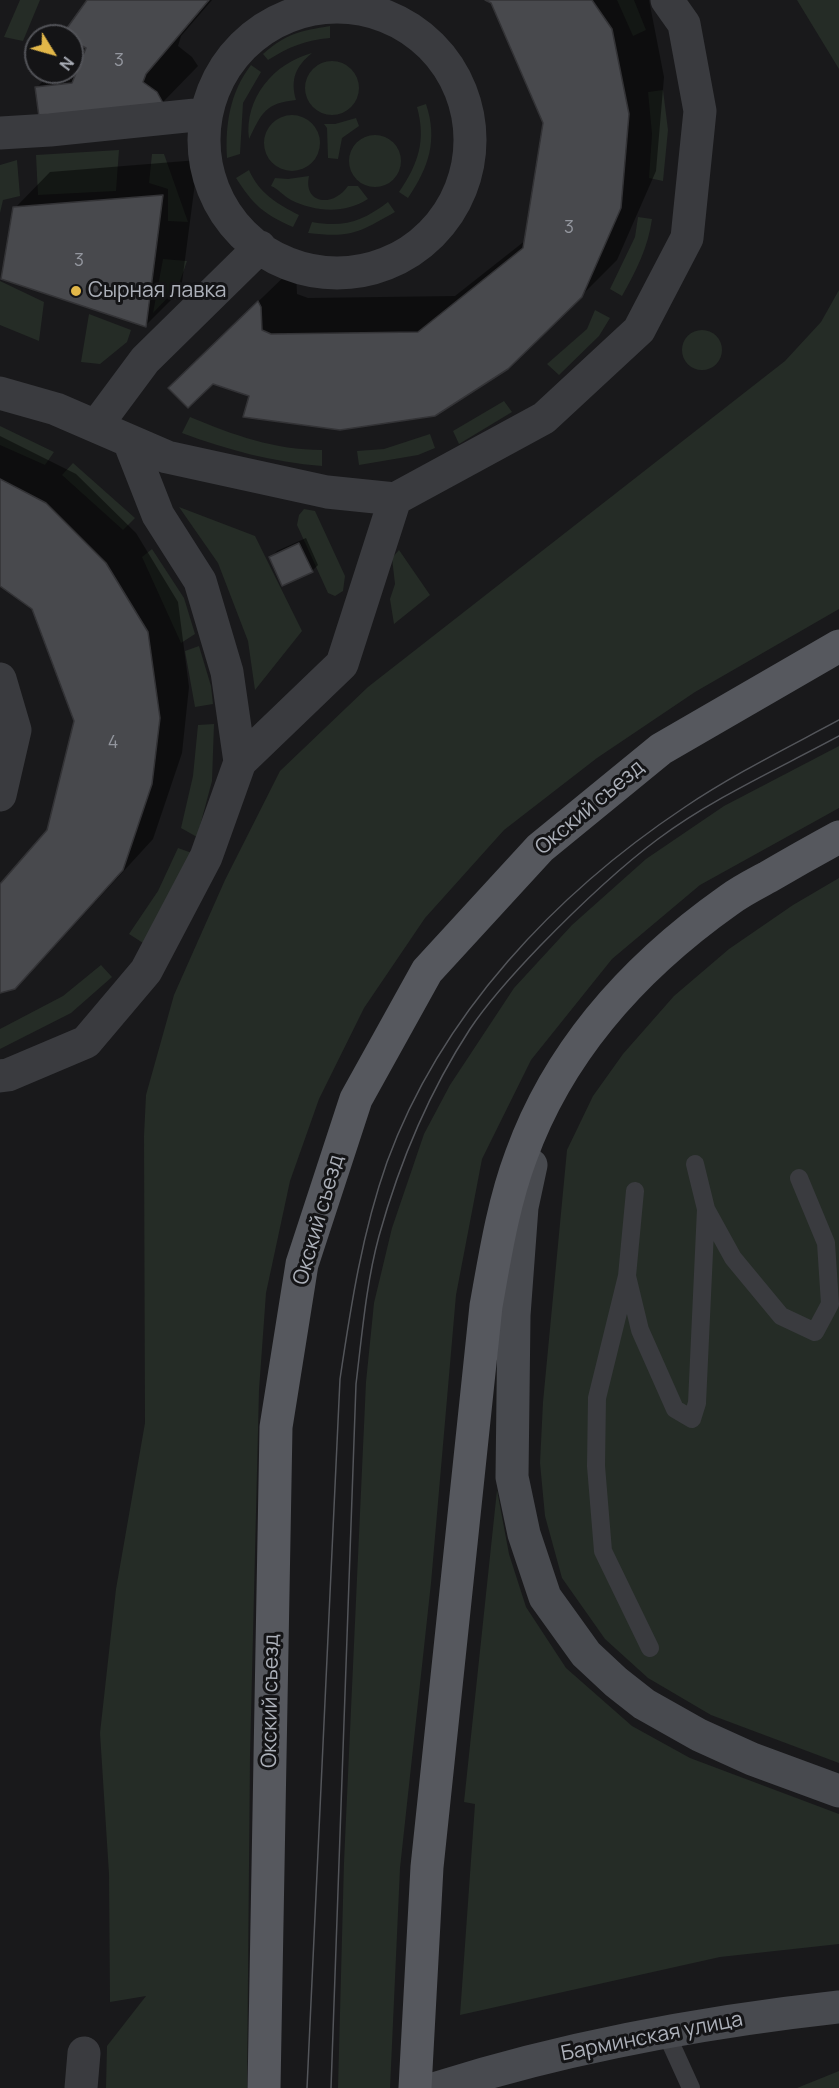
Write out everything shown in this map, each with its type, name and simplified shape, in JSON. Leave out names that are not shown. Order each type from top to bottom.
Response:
[{"type":"main road","name":"Окский съезд","points":[[264,2088],[276,1427],[302,1264],[356,1099],[427,972],[540,848],[661,749],[839,646]]},
{"type":"main road","points":[[415,2088],[427,1867],[486,1306],[508,1201],[521,1156],[562,1069],[591,1028],[622,991],[667,947],[731,898],[839,837]]},
{"type":"main road","points":[[544,1105],[522,1207],[514,1315],[512,1477],[524,1534],[545,1597],[586,1654],[615,1682],[644,1704],[699,1735],[752,1759],[839,1791]]},
{"type":"main road","name":"Барминская улица","points":[[452,2083],[603,2044],[759,2016],[839,2007]]},
{"type":"street","points":[[0,393],[56,409],[167,458],[327,492],[395,499],[544,418],[639,330],[687,238],[700,111],[684,24],[667,0]]},
{"type":"street","points":[[335,5],[380,13],[420,34],[450,68],[468,110],[470,153],[459,194],[436,229],[403,256],[363,271],[320,273],[279,260],[244,236],[219,203],[205,160],[206,114],[222,72],[251,37],[290,14],[335,5]]},
{"type":"street","points":[[0,133],[206,114]]},
{"type":"street","points":[[96,426],[145,360],[260,247]]},
{"type":"street","points":[[129,441],[158,515],[200,581],[227,672],[240,762]]},
{"type":"street","points":[[0,1076],[8,1075],[86,1042],[146,971],[206,857],[240,762],[342,664],[395,499]]},
{"type":"street","points":[[0,679],[15,730],[0,795]]},
{"type":"street","points":[[81,2088],[84,2053]]},
{"type":"lane","points":[[695,1164],[706,1209],[733,1258],[781,1316],[815,1332],[830,1304],[826,1244],[799,1178]]},
{"type":"lane","points":[[635,1191],[627,1276],[597,1398],[596,1466],[603,1551],[650,1648]]},
{"type":"lane","points":[[627,1276],[640,1330],[675,1409],[692,1419],[697,1403],[706,1209]]},
{"type":"lane","points":[[666,2033],[691,2088]]},
{"type":"shaded area","points":[[20,0],[40,0],[30,24],[24,24],[23,41],[4,37]]},
{"type":"shaded area","points":[[617,0],[634,0],[646,30],[633,36]]},
{"type":"shaded area","points":[[797,0],[839,0],[839,69]]},
{"type":"shaded area","points":[[330,26],[330,38],[298,45],[268,60],[263,54],[279,41],[294,34]]},
{"type":"shaded area","points":[[312,53],[298,68],[294,79],[296,100],[286,101],[266,110],[249,139],[251,110],[264,84],[285,65]]},
{"type":"shaded area","points":[[327,61],[337,61],[347,65],[355,73],[359,88],[355,103],[347,111],[337,115],[327,115],[317,111],[309,103],[305,93],[305,83],[309,73],[317,65]]},
{"type":"shaded area","points":[[251,65],[261,72],[243,103],[240,154],[227,158],[230,109],[238,86]]},
{"type":"shaded area","points":[[663,90],[668,130],[663,181],[649,178],[652,134],[648,92]]},
{"type":"shaded area","points":[[426,104],[431,130],[429,153],[421,175],[408,198],[399,192],[412,171],[419,151],[421,130],[417,107]]},
{"type":"shaded area","points":[[292,115],[303,117],[312,123],[318,132],[320,143],[318,154],[312,163],[303,169],[292,171],[281,169],[272,163],[266,154],[264,143],[266,132],[272,123],[281,117]]},
{"type":"shaded area","points":[[356,118],[359,126],[342,138],[338,159],[328,158],[327,128],[324,124],[335,124]]},
{"type":"shaded area","points":[[375,135],[385,137],[393,143],[399,151],[401,161],[399,171],[393,179],[385,185],[375,187],[365,185],[357,179],[351,171],[349,161],[351,151],[357,143],[365,137]]},
{"type":"shaded area","points":[[119,150],[116,191],[38,195],[36,155]]},
{"type":"shaded area","points":[[152,154],[164,154],[188,222],[168,221],[168,189],[149,183]]},
{"type":"shaded area","points":[[17,160],[20,196],[3,200],[0,213],[0,165]]},
{"type":"shaded area","points":[[249,170],[263,191],[283,207],[299,215],[293,227],[267,213],[248,195],[236,178]]},
{"type":"shaded area","points":[[309,176],[310,192],[321,200],[335,198],[348,186],[358,186],[368,199],[350,207],[320,209],[291,200],[271,186],[275,178]]},
{"type":"shaded area","points":[[388,202],[395,212],[363,229],[335,235],[308,233],[312,222],[334,224],[353,221],[370,214]]},
{"type":"shaded area","points":[[638,217],[652,219],[648,240],[622,296],[610,289],[635,237]]},
{"type":"shaded area","points":[[163,259],[187,261],[178,287],[153,313]]},
{"type":"shaded area","points":[[0,281],[44,302],[39,341],[0,325]]},
{"type":"shaded area","points":[[839,290],[839,609],[695,692],[597,758],[504,830],[425,918],[364,1008],[319,1099],[290,1181],[266,1293],[259,1390],[250,1756],[247,2088],[106,2088],[107,2046],[146,1996],[110,2002],[109,1874],[100,1733],[116,1589],[145,1423],[144,1136],[146,1095],[174,995],[225,880],[280,771],[368,687],[785,361],[821,322]]},
{"type":"shaded area","points":[[595,310],[610,318],[599,336],[559,375],[547,364],[587,329]]},
{"type":"shaded area","points":[[89,314],[131,330],[127,342],[100,364],[81,362]]},
{"type":"shaded area","points":[[702,330],[716,336],[722,350],[716,364],[702,370],[688,364],[682,350],[688,336]]},
{"type":"shaded area","points":[[504,401],[512,412],[459,444],[453,431]]},
{"type":"shaded area","points":[[190,417],[254,440],[288,447],[322,450],[322,466],[286,462],[250,454],[182,433]]},
{"type":"shaded area","points":[[0,426],[54,452],[45,465],[0,445]]},
{"type":"shaded area","points":[[430,434],[435,448],[418,455],[359,465],[357,451],[384,449]]},
{"type":"shaded area","points":[[73,463],[135,518],[123,530],[62,475]]},
{"type":"shaded area","points":[[179,507],[255,536],[302,631],[255,690],[248,641],[218,563]]},
{"type":"shaded area","points":[[304,509],[315,511],[345,576],[343,591],[335,596],[328,593],[297,525],[299,515]]},
{"type":"shaded area","points":[[152,549],[184,598],[195,634],[181,643],[142,557]]},
{"type":"shaded area","points":[[399,550],[430,595],[394,624],[390,599],[395,584],[392,558]]},
{"type":"shaded area","points":[[199,646],[211,686],[213,704],[195,707],[185,651]]},
{"type":"shaded area","points":[[214,724],[212,781],[197,837],[181,828],[193,776],[198,725]]},
{"type":"shaded area","points":[[839,746],[839,808],[700,885],[612,959],[531,1060],[482,1159],[456,1295],[431,1583],[400,1868],[390,2088],[338,2088],[344,1862],[366,1382],[374,1303],[392,1228],[424,1134],[450,1085],[514,988],[572,925],[646,859],[724,806]]},
{"type":"shaded area","points":[[178,848],[192,853],[143,943],[129,934],[158,891]]},
{"type":"shaded area","points":[[839,878],[839,1763],[711,1715],[648,1678],[605,1639],[562,1578],[545,1516],[540,1463],[543,1402],[567,1150],[593,1096],[623,1054],[674,996],[729,949],[793,905]]},
{"type":"shaded area","points":[[101,965],[112,977],[71,1013],[0,1049],[0,1029],[63,996]]},
{"type":"shaded area","points":[[497,1490],[509,1554],[526,1607],[566,1668],[632,1726],[690,1758],[839,1814],[839,1944],[720,1957],[460,2015],[475,1804],[464,1802]]},
{"type":"shaded area","points":[[839,2071],[839,2088],[797,2088]]},
{"type":"building","points":[[87,0],[209,0],[146,74],[143,82],[157,92],[163,103],[39,117],[35,87],[84,84],[86,48],[84,47],[84,24],[70,24]]},
{"type":"building","points":[[485,0],[592,0],[612,29],[629,114],[621,208],[582,297],[508,369],[435,416],[340,430],[243,417],[249,396],[213,384],[188,408],[168,388],[258,301],[261,307],[262,330],[271,334],[418,332],[523,248],[543,123],[491,3]]},
{"type":"building","points":[[163,195],[146,327],[1,279],[13,207]]},
{"type":"building","points":[[0,479],[46,503],[106,563],[148,632],[160,718],[152,784],[123,870],[15,989],[0,993],[0,884],[47,830],[74,721],[32,609],[0,586]]},
{"type":"building","points":[[299,543],[313,572],[282,586],[269,557]]},
{"type":"tram line","points":[[307,2088],[340,1379],[364,1242],[387,1162],[410,1108],[438,1056],[471,1007],[508,961],[548,918],[637,841],[685,807],[742,772],[839,720]]},
{"type":"tram line","points":[[331,2088],[356,1384],[371,1272],[387,1209],[406,1155],[428,1103],[470,1029],[494,996],[582,904],[627,864],[679,824],[723,797],[839,736]]},
{"type":"place","name":"Сырная лавка","points":[[76,291]]}]
